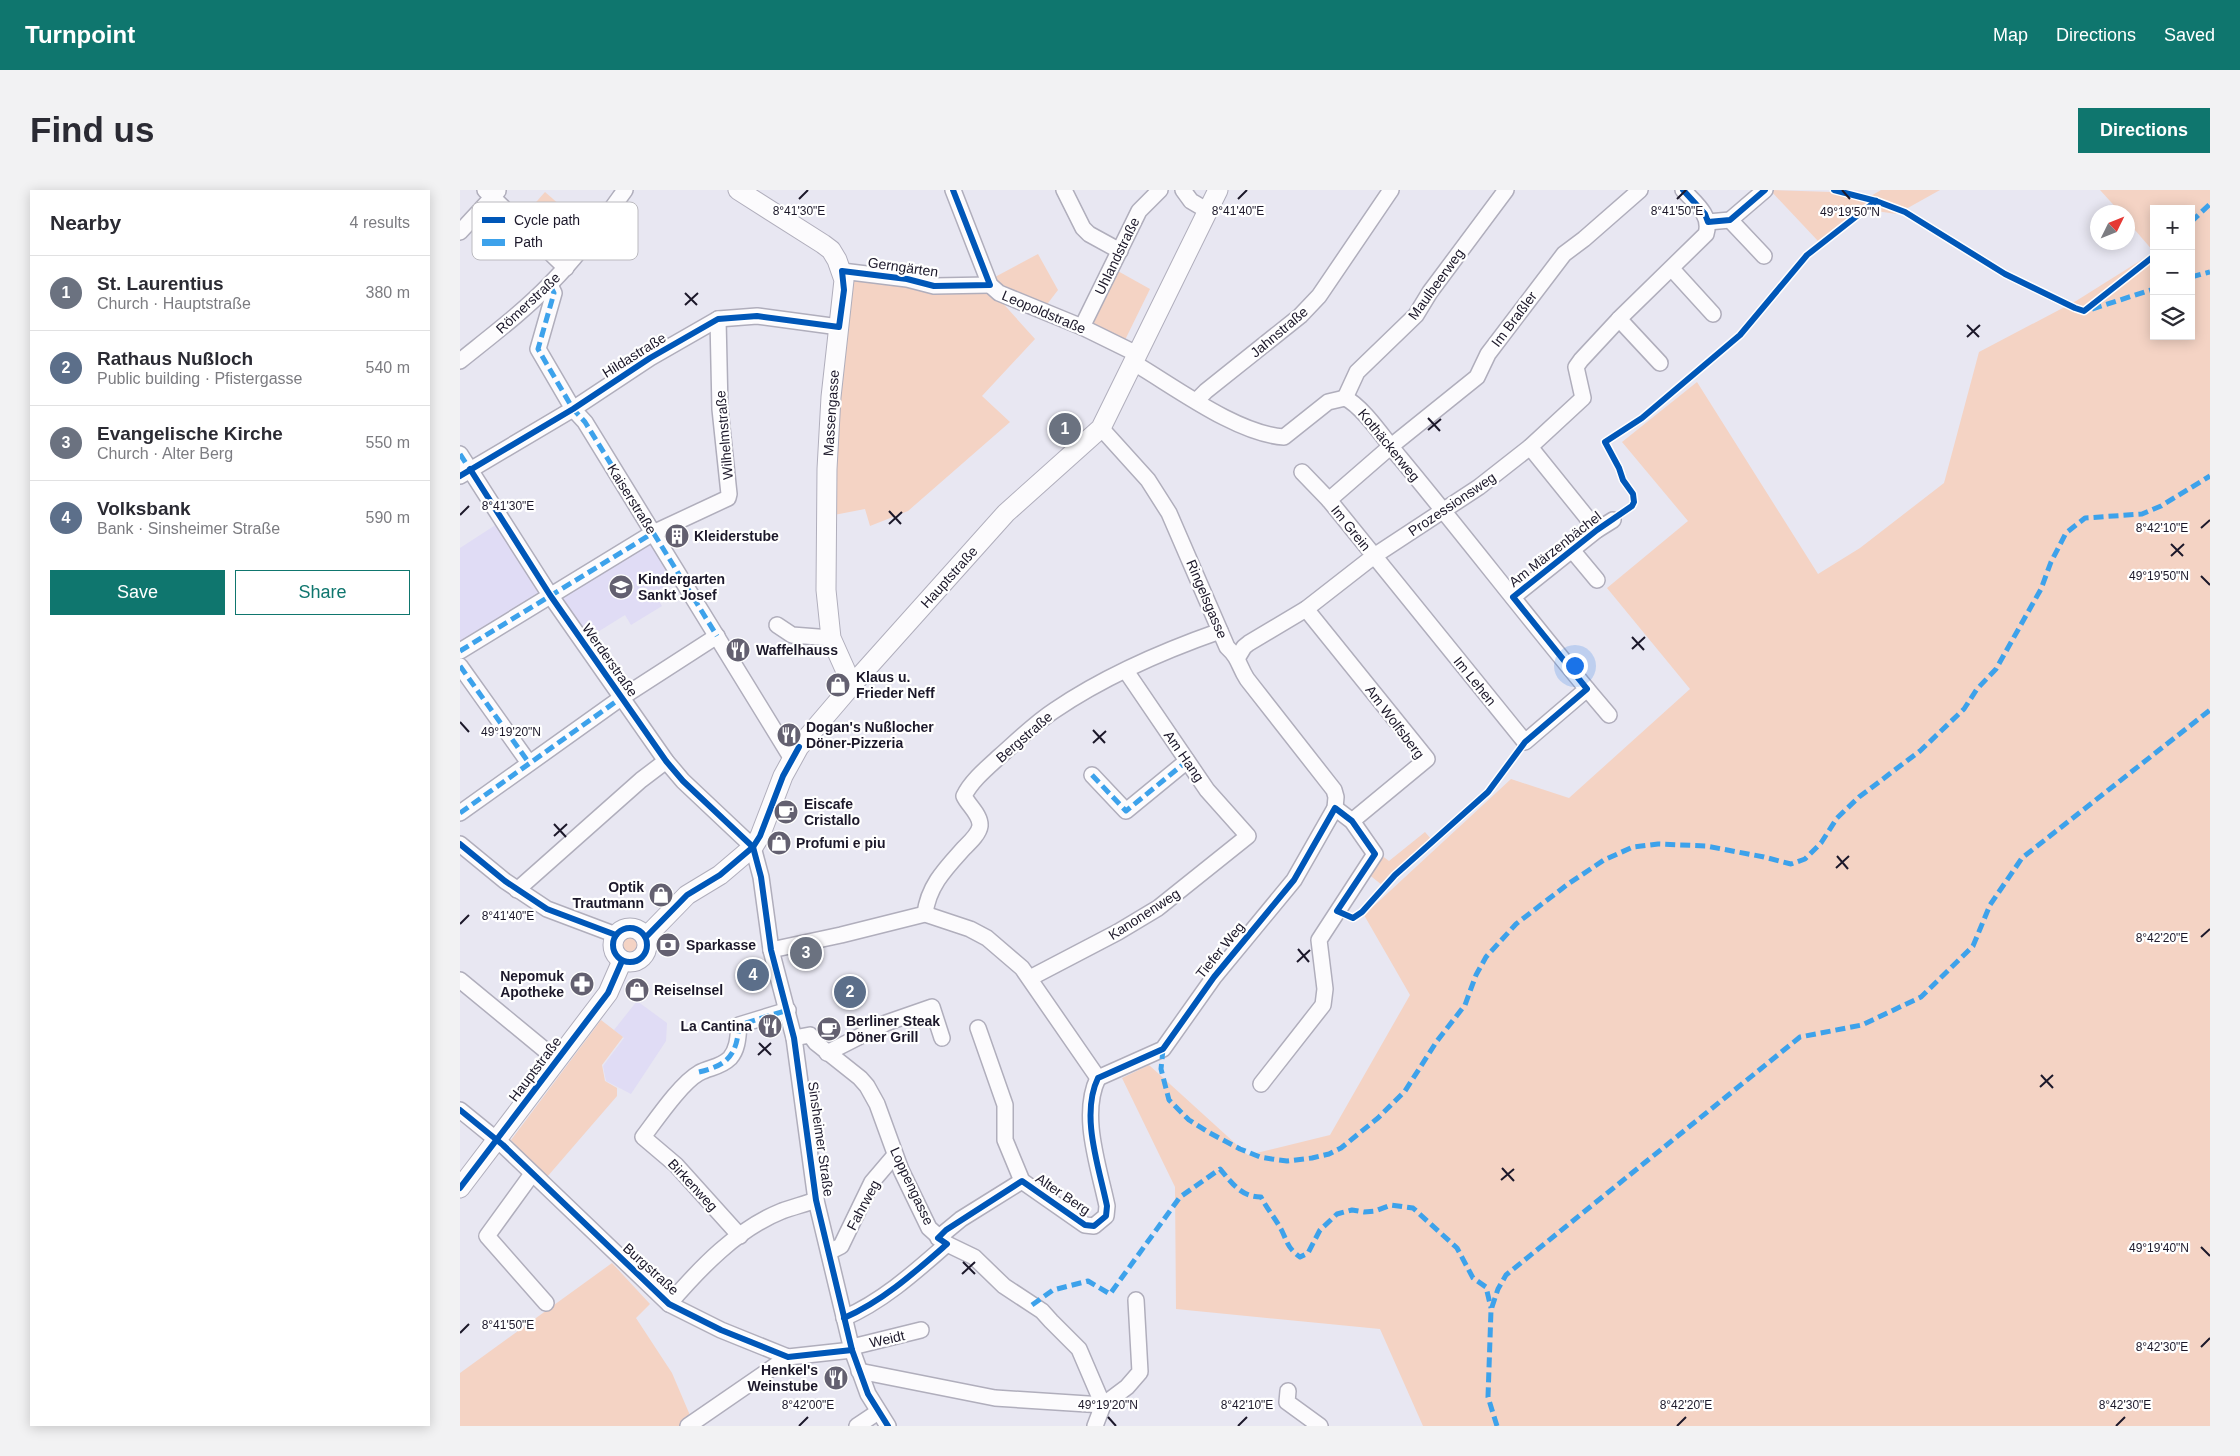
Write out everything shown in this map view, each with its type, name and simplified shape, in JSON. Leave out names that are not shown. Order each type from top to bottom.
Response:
[{"type":"main road","name":"Massengasse","points":[[738,190],[831,250],[842,271],[844,290],[831,397],[827,469],[826,590],[831,638],[852,685]]},
{"type":"main road","name":"Hauptstraße","points":[[460,1188],[608,993],[622,961],[633,963],[643,957],[648,948],[646,937],[681,900],[720,875],[753,847],[760,836],[783,776],[792,759],[852,685],[1006,514],[1101,428],[1218,190]]},
{"type":"main road","points":[[622,961],[613,950],[616,935],[624,929],[634,928],[646,937]]},
{"type":"street","name":"Römerstraße","points":[[617,202],[626,190]]},
{"type":"street","name":"Leopoldstraße","points":[[953,190],[990,286],[999,293],[1082,327],[1135,359]]},
{"type":"street","points":[[1064,190],[1083,228],[1089,234],[1120,251]]},
{"type":"street","name":"Uhlandstraße","points":[[1082,327],[1140,211],[1160,190]]},
{"type":"street","points":[[1183,190],[1191,201],[1208,211]]},
{"type":"street","name":"Jahnstraße","points":[[1196,401],[1300,316],[1319,296],[1392,190]]},
{"type":"street","name":"Maulbeerweg","points":[[1346,398],[1357,372],[1416,314],[1430,292],[1506,190]]},
{"type":"street","name":"Im Braßler","points":[[1390,447],[1477,377],[1488,354],[1564,254],[1640,190]]},
{"type":"street","points":[[1683,190],[1705,214],[1708,222],[1730,220],[1766,190]]},
{"type":"street","points":[[484,202],[492,192],[502,202]]},
{"type":"street","points":[[460,232],[472,217]]},
{"type":"street","points":[[1730,220],[1764,256]]},
{"type":"street","name":"Prozessionsweg","points":[[1238,657],[1249,643],[1306,609],[1374,556],[1479,487],[1530,447],[1583,398],[1576,367],[1619,319],[1701,241],[1706,234],[1708,222]]},
{"type":"street","points":[[558,260],[566,268]]},
{"type":"street","name":"Römerstraße","points":[[460,360],[502,328],[550,285],[572,260]]},
{"type":"street","points":[[1672,269],[1713,314]]},
{"type":"street","name":"Gerngärten","points":[[842,271],[907,279],[934,286],[990,286]]},
{"type":"street","name":"Kaiserstraße","points":[[550,285],[554,293],[538,349],[573,409],[584,422],[792,759]]},
{"type":"street","name":"Hildastraße","points":[[465,473],[573,409],[650,358],[718,319],[757,316],[839,327]]},
{"type":"street","name":"Wilhelmstraße","points":[[653,533],[728,498],[720,409],[718,319]]},
{"type":"street","points":[[1619,319],[1660,363]]},
{"type":"street","points":[[1135,359],[1196,401]]},
{"type":"street","name":"Kothäckerweg","points":[[1196,401],[1262,434],[1284,437],[1328,402],[1346,398],[1355,404],[1443,510]]},
{"type":"street","name":"Ringelsgasse","points":[[1101,428],[1148,480],[1169,513],[1227,647],[1238,657],[1240,669],[1247,679],[1334,790],[1336,797],[1335,808]]},
{"type":"street","name":"Im Grein","points":[[1329,500],[1390,447]]},
{"type":"street","name":"Am Märzenbächel","points":[[1530,447],[1597,530]]},
{"type":"street","name":"Werderstraße","points":[[460,454],[465,473],[666,761],[683,781],[753,847]]},
{"type":"street","name":"Im Grein","points":[[1302,472],[1329,500],[1374,556]]},
{"type":"street","points":[[1443,510],[1609,715]]},
{"type":"street","name":"Am Märzenbächel","points":[[1513,597],[1597,530],[1613,520]]},
{"type":"street","points":[[460,651],[653,533]]},
{"type":"street","name":"Am Märzenbächel","points":[[1572,550],[1597,580]]},
{"type":"street","name":"Im Lehen","points":[[1374,556],[1525,742],[1587,689]]},
{"type":"street","name":"Am Wolfsberg","points":[[1306,609],[1427,759],[1352,822]]},
{"type":"street","points":[[776,625],[792,635],[831,638]]},
{"type":"street","name":"Bergstraße","points":[[925,914],[926,900],[930,890],[944,870],[975,836],[980,826],[978,816],[967,803],[964,796],[968,789],[994,762],[1042,720],[1080,694],[1178,645],[1220,631]]},
{"type":"street","points":[[460,812],[621,698],[717,636]]},
{"type":"street","points":[[460,666],[529,763]]},
{"type":"street","name":"Am Hang","points":[[1126,671],[1207,790],[1248,836]]},
{"type":"street","points":[[517,890],[641,780],[666,761]]},
{"type":"street","points":[[1092,775],[1126,811],[1187,761]]},
{"type":"street","points":[[1261,1084],[1323,1005],[1325,989],[1319,940],[1375,854],[1352,822],[1335,808]]},
{"type":"street","name":"Tiefer Weg","points":[[1098,1078],[1163,1049],[1214,977],[1294,880],[1335,808]]},
{"type":"street","name":"Kanonenweg","points":[[1030,978],[1118,932],[1158,908],[1248,836]]},
{"type":"street","points":[[460,844],[517,890],[562,916],[616,935]]},
{"type":"street","name":"Sinsheimer Straße","points":[[753,847],[760,877],[771,950],[794,1038],[816,1200],[844,1318],[859,1371],[868,1394],[888,1426]]},
{"type":"street","points":[[771,950],[841,936],[925,914],[970,929],[987,938],[1017,962],[1098,1078]]},
{"type":"street","points":[[460,980],[557,1060]]},
{"type":"street","points":[[827,1052],[886,1023],[932,1007],[942,1038]]},
{"type":"street","name":"Birkenweg","points":[[740,1236],[676,1165],[640,1141],[685,1086],[699,1072],[715,1068],[731,1057],[738,1044],[739,1025],[788,1010]]},
{"type":"street","name":"Alter Berg","points":[[978,1028],[1005,1105],[1005,1140],[1022,1182],[1085,1225],[1094,1226],[1106,1216],[1106,1206],[1090,1117],[1091,1095],[1098,1078]]},
{"type":"street","name":"Loppengasse","points":[[794,1038],[810,1034],[816,1044],[860,1078],[877,1104],[916,1204],[930,1228],[942,1241],[974,1257],[1004,1286],[1042,1311],[1079,1349],[1103,1405]]},
{"type":"street","name":"Burgstraße","points":[[460,1110],[496,1140],[669,1304],[721,1330],[788,1357],[852,1349]]},
{"type":"street","name":"Fahrweg","points":[[829,1252],[841,1246],[872,1182],[896,1155]]},
{"type":"street","points":[[532,1174],[487,1236],[546,1303]]},
{"type":"street","name":"Alter Berg","points":[[844,1318],[860,1311],[887,1294],[961,1220],[1022,1182]]},
{"type":"street","points":[[669,1304],[706,1265],[740,1236],[781,1211],[816,1200]]},
{"type":"street","points":[[1095,1426],[1103,1405],[1127,1386],[1140,1372],[1136,1300]]},
{"type":"street","name":"Weidt","points":[[852,1349],[921,1330]]},
{"type":"street","points":[[688,1426],[788,1357]]},
{"type":"street","points":[[859,1371],[995,1398],[1103,1405]]},
{"type":"street","points":[[1288,1391],[1287,1402],[1320,1426]]},
{"type":"street","points":[[858,1426],[878,1412]]},
{"type":"shaded area","points":[[1770,190],[1832,192],[1864,200],[1881,190],[1940,190],[1897,214],[1862,209],[1818,241]]},
{"type":"shaded area","points":[[2100,190],[2210,190],[2210,1426],[1423,1426],[1380,1329],[1176,1309],[1175,1187],[1122,1078],[1149,1065],[1248,1155],[1330,1135],[1410,995],[1364,915],[1511,779],[1569,798],[1690,689],[1607,588],[1688,521],[1622,442],[1697,382],[1818,574],[1860,548],[1944,483],[1979,352],[2076,301],[2150,255],[2150,340],[2195,340],[2195,205],[2150,205],[2150,247],[2135,230],[2135,205],[2114,205]]},
{"type":"shaded area","points":[[545,192],[556,202],[536,202]]},
{"type":"shaded area","points":[[1038,254],[1058,290],[1045,307],[1003,288],[995,277]]},
{"type":"shaded area","points":[[1116,270],[1150,289],[1125,340],[1091,324]]},
{"type":"shaded area","points":[[849,276],[990,289],[1035,339],[982,396],[1010,422],[908,511],[870,526],[865,509],[834,515],[831,483]]},
{"type":"shaded area","points":[[497,524],[541,593],[460,642],[460,548]]},
{"type":"shaded area","name":"Kindergarten Sankt Josef","points":[[649,542],[674,580],[654,593],[662,606],[631,625],[625,615],[588,638],[561,597]]},
{"type":"shaded area","points":[[1425,832],[1431,839],[1382,885],[1367,873],[1381,855],[1389,861]]},
{"type":"shaded area","points":[[630,935],[637,938],[640,945],[637,952],[630,955],[623,952],[620,945],[623,938]]},
{"type":"shaded area","points":[[637,1001],[667,1023],[666,1041],[631,1094],[606,1081],[603,1066],[624,1038],[614,1030]]},
{"type":"shaded area","points":[[601,1020],[623,1037],[602,1065],[605,1081],[617,1088],[617,1096],[547,1177],[511,1140]]},
{"type":"shaded area","points":[[612,1263],[650,1304],[636,1318],[672,1373],[692,1420],[683,1426],[460,1426],[460,1373]]},
{"type":"marked path","points":[[2195,218],[2210,204]]},
{"type":"marked path","points":[[2195,276],[2210,272]]},
{"type":"marked path","points":[[550,285],[554,293],[538,349],[573,409],[585,422],[717,636]]},
{"type":"marked path","points":[[2092,309],[2150,290]]},
{"type":"marked path","points":[[460,454],[472,473]]},
{"type":"marked path","points":[[1163,1049],[1161,1069],[1169,1100],[1189,1120],[1208,1132],[1260,1157],[1287,1161],[1329,1154],[1341,1148],[1378,1118],[1405,1091],[1437,1041],[1465,1005],[1476,975],[1486,957],[1516,924],[1568,884],[1604,860],[1633,847],[1658,844],[1706,846],[1791,864],[1805,859],[1821,843],[1837,818],[1859,797],[1920,751],[1964,709],[1977,689],[1996,669],[2041,589],[2051,562],[2066,533],[2085,518],[2142,514],[2161,506],[2210,476]]},
{"type":"marked path","points":[[460,651],[653,533]]},
{"type":"marked path","points":[[460,666],[529,763]]},
{"type":"marked path","points":[[460,813],[621,698],[618,694]]},
{"type":"marked path","points":[[1497,1426],[1488,1397],[1491,1310],[1498,1289],[1506,1275],[1800,1037],[1862,1025],[1921,997],[1973,946],[1990,905],[2022,858],[2210,710]]},
{"type":"marked path","points":[[1092,775],[1126,811],[1187,761]]},
{"type":"marked path","points":[[699,1072],[717,1066],[729,1057],[736,1044],[739,1025],[788,1010]]},
{"type":"marked path","points":[[1032,1305],[1053,1290],[1088,1281],[1110,1294],[1180,1197],[1220,1169],[1242,1192],[1261,1197],[1280,1227],[1289,1246],[1300,1257],[1308,1253],[1320,1230],[1337,1214],[1352,1210],[1375,1211],[1391,1205],[1413,1208],[1457,1248],[1473,1278],[1486,1287],[1491,1308]]},
{"type":"cycle path","points":[[460,476],[573,409],[650,358],[718,319],[757,316],[839,327],[844,290],[842,271],[907,279],[934,286],[990,285],[953,190]]},
{"type":"cycle path","points":[[1683,190],[1705,214],[1708,222],[1730,220],[1765,190]]},
{"type":"cycle path","points":[[1834,190],[1876,201],[1905,212],[2005,274],[2084,311],[2150,259]]},
{"type":"cycle path","points":[[844,1318],[872,1303],[923,1265],[947,1244],[938,1238],[946,1230],[1022,1181],[1085,1225],[1094,1226],[1106,1216],[1107,1206],[1096,1158],[1091,1124],[1093,1093],[1098,1078],[1163,1049],[1214,977],[1294,880],[1335,808],[1352,821],[1375,854],[1337,911],[1353,918],[1362,912],[1395,875],[1488,792],[1525,742],[1587,689],[1513,597],[1597,530],[1632,506],[1634,502],[1633,494],[1623,480],[1619,468],[1605,442],[1642,418],[1740,335],[1807,255],[1876,201]]},
{"type":"cycle path","points":[[470,469],[550,595],[666,761],[683,781],[753,847]]},
{"type":"cycle path","points":[[646,937],[687,895],[720,875],[753,847],[760,836],[783,776],[799,747]]},
{"type":"cycle path","points":[[460,844],[505,881],[547,909],[616,935]]},
{"type":"cycle path","points":[[753,847],[761,877],[771,950],[794,1038],[816,1200],[852,1350],[868,1394],[888,1426]]},
{"type":"cycle path","points":[[630,928],[637,929],[642,933],[646,938],[647,945],[646,952],[642,957],[637,961],[630,962],[623,961],[618,957],[614,952],[613,945],[614,938],[618,933],[623,929],[630,928]]},
{"type":"cycle path","points":[[460,1188],[608,993],[622,961]]},
{"type":"cycle path","points":[[460,1110],[503,1145],[669,1304],[721,1330],[788,1357],[852,1350]]},
{"type":"place","name":"St. Laurentius","points":[[1065,429]]},
{"type":"place","name":"Kleiderstube","points":[[677,536]]},
{"type":"place","name":"Kindergarten Sankt Josef","points":[[621,587]]},
{"type":"place","name":"Waffelhauss","points":[[738,650]]},
{"type":"place","name":"Klaus u. Frieder Neff","points":[[838,685]]},
{"type":"place","name":"Dogan's Nußlocher Döner-Pizzeria","points":[[789,735]]},
{"type":"place","name":"Eiscafe Cristallo","points":[[786,812]]},
{"type":"place","name":"Profumi e piu","points":[[779,843]]},
{"type":"place","name":"Optik Trautmann","points":[[661,895]]},
{"type":"place","name":"Sparkasse","points":[[668,945]]},
{"type":"place","name":"Evangelische Kirche","points":[[806,953]]},
{"type":"place","name":"Volksbank","points":[[753,975]]},
{"type":"place","name":"Nepomuk Apotheke","points":[[582,984]]},
{"type":"place","name":"ReiseInsel","points":[[637,990]]},
{"type":"place","name":"Rathaus Nußloch","points":[[850,992]]},
{"type":"place","name":"La Cantina","points":[[770,1026]]},
{"type":"place","name":"Berliner Steak Döner Grill","points":[[829,1029]]},
{"type":"place","name":"Henkel's Weinstube","points":[[836,1378]]}]
